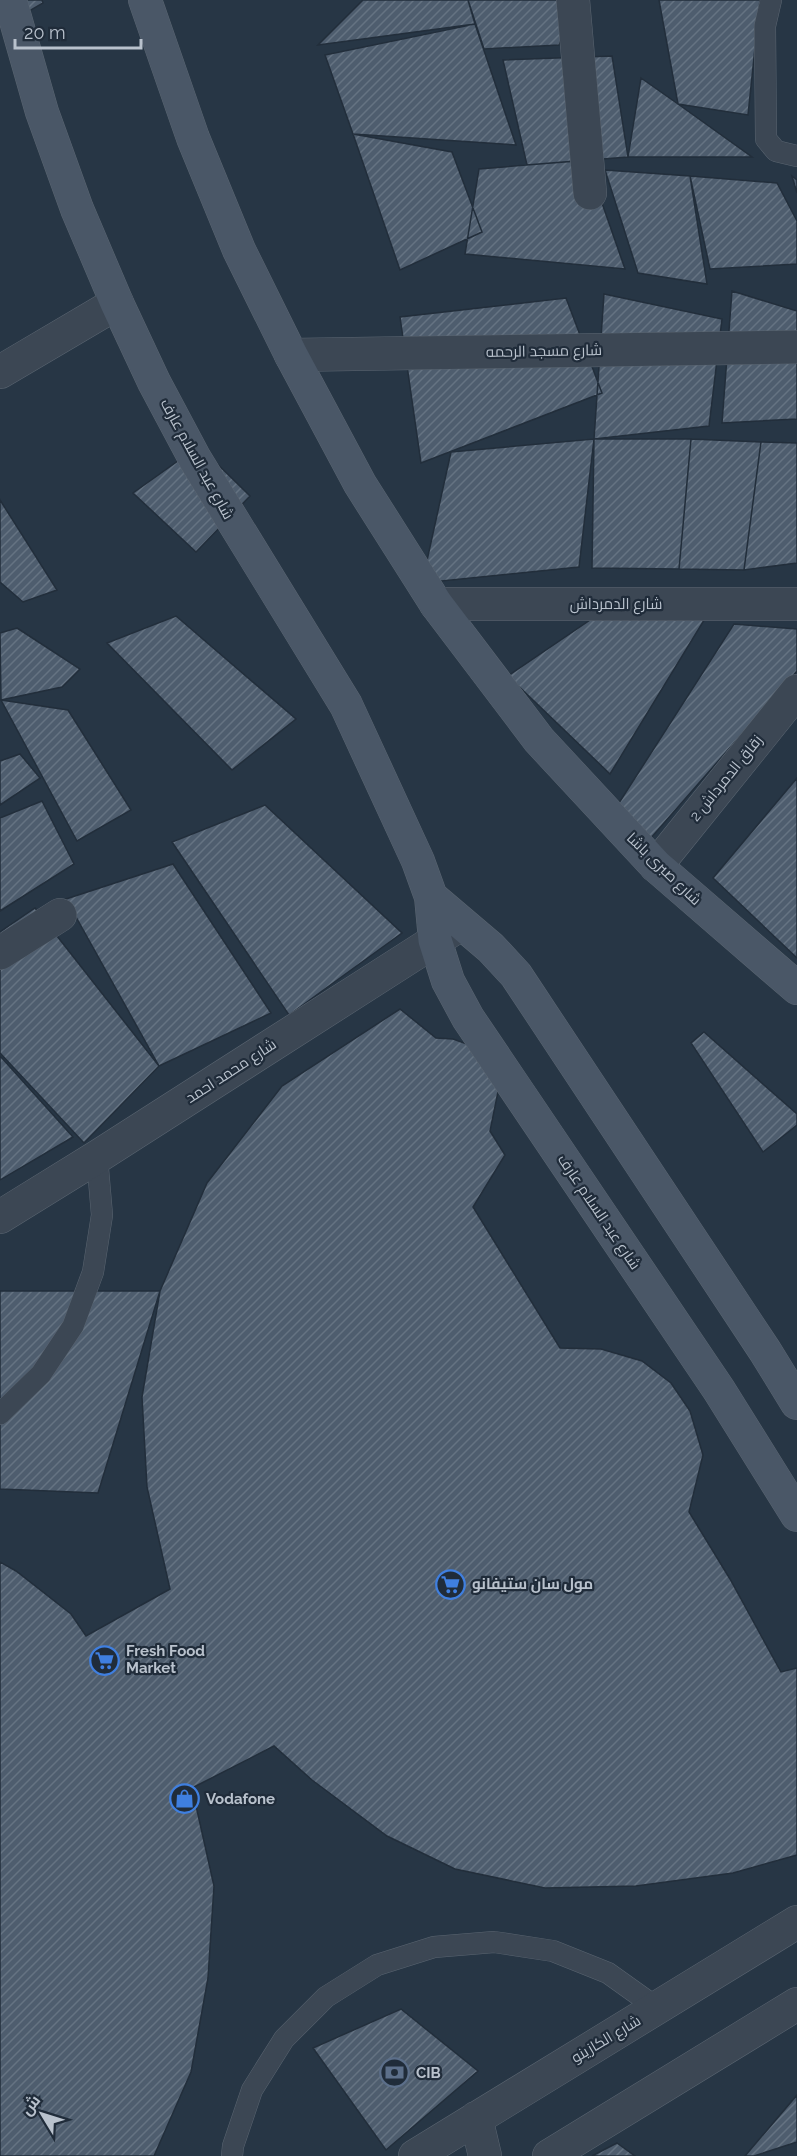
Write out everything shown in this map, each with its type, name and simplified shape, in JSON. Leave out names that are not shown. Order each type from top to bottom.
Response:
[{"type":"street","name":"شارع عبد السلام عارف","points":[[10,0],[46,123],[77,208],[117,303],[154,382],[195,459],[346,705],[403,826],[431,897],[448,931],[448,981],[468,1018],[719,1390],[797,1515]]},
{"type":"street","points":[[145,0],[193,138],[239,250],[291,355],[360,484],[436,604]]},
{"type":"street","points":[[573,0],[590,193]]},
{"type":"street","points":[[0,372],[117,303]]},
{"type":"street","name":"شارع مسجد الرحمه","points":[[291,355],[797,347]]},
{"type":"street","name":"شارع الدمرداش","points":[[436,604],[797,604]]},
{"type":"street","name":"شارع صبرى باشا","points":[[436,604],[539,740],[656,866],[797,988]]},
{"type":"street","name":"زقاق الدمرداش 2","points":[[656,866],[797,691]]},
{"type":"street","points":[[0,953],[60,915]]},
{"type":"street","points":[[448,931],[491,948],[516,975],[752,1331],[797,1403]]},
{"type":"street","name":"شارع محمد احمد","points":[[0,1217],[448,931]]},
{"type":"street","name":"شارع الكازينو","points":[[415,2156],[797,1922]]},
{"type":"street","points":[[549,2156],[797,2004]]},
{"type":"street","points":[[476,2118],[485,2156]]},
{"type":"lane","points":[[771,0],[765,26],[766,139],[776,151],[797,156]]},
{"type":"lane","points":[[0,1414],[41,1374],[73,1326],[93,1272],[102,1215],[97,1157]]},
{"type":"lane","points":[[232,2156],[233,2146],[252,2090],[284,2039],[326,1996],[377,1965],[434,1947],[494,1942],[553,1951],[608,1973],[657,2008]]},
{"type":"building","points":[[0,0],[42,0],[43,3],[0,28]]},
{"type":"building","points":[[363,0],[468,0],[475,24],[318,45]]},
{"type":"building","points":[[468,0],[557,0],[574,9],[559,45],[484,49]]},
{"type":"building","points":[[659,0],[760,0],[748,115],[678,104]]},
{"type":"building","points":[[475,24],[516,145],[353,134],[325,55]]},
{"type":"building","points":[[612,56],[628,157],[527,165],[503,60]]},
{"type":"building","points":[[641,78],[678,104],[752,157],[628,157]]},
{"type":"building","points":[[353,134],[452,152],[482,232],[400,270]]},
{"type":"building","points":[[587,160],[625,269],[465,254],[479,169]]},
{"type":"building","points":[[605,170],[690,176],[707,284],[638,273]]},
{"type":"building","points":[[690,176],[777,183],[797,221],[797,264],[710,269]]},
{"type":"building","points":[[792,176],[797,180],[797,193]]},
{"type":"building","points":[[732,291],[797,311],[797,419],[722,423]]},
{"type":"building","points":[[604,294],[722,319],[709,426],[594,439]]},
{"type":"building","points":[[566,298],[602,393],[421,463],[400,317]]},
{"type":"building","points":[[594,439],[579,567],[422,583],[451,452]]},
{"type":"building","points":[[594,439],[691,439],[679,569],[592,568]]},
{"type":"building","points":[[691,439],[761,442],[744,570],[679,569]]},
{"type":"building","points":[[761,442],[797,443],[797,563],[744,570]]},
{"type":"building","points":[[199,446],[250,496],[196,552],[133,493]]},
{"type":"building","points":[[0,500],[57,590],[23,602],[0,582]]},
{"type":"building","points":[[176,616],[296,719],[232,770],[107,643]]},
{"type":"building","points":[[596,616],[706,617],[610,774],[508,676]]},
{"type":"building","points":[[734,624],[797,629],[797,671],[650,839],[617,806]]},
{"type":"building","points":[[17,628],[80,669],[62,687],[1,700],[0,633]]},
{"type":"building","points":[[1,700],[68,710],[131,810],[77,841]]},
{"type":"building","points":[[20,754],[40,778],[0,805],[0,761]]},
{"type":"building","points":[[797,778],[797,958],[713,878]]},
{"type":"building","points":[[42,801],[74,864],[0,911],[0,818]]},
{"type":"building","points":[[265,805],[402,933],[289,1015],[172,842]]},
{"type":"building","points":[[173,864],[271,1013],[159,1066],[66,899]]},
{"type":"building","points":[[35,908],[159,1066],[84,1143],[0,1053],[0,932]]},
{"type":"building","name":"مول سان ستيفانو","points":[[400,1009],[436,1038],[453,1039],[478,1048],[500,1082],[490,1131],[505,1155],[473,1207],[560,1348],[601,1349],[642,1361],[671,1383],[690,1411],[703,1455],[689,1512],[730,1579],[781,1672],[797,1668],[797,1855],[733,1873],[636,1886],[545,1888],[455,1869],[387,1836],[312,1780],[274,1746],[192,1788],[214,1886],[208,1978],[191,2072],[154,2156],[0,2156],[0,1562],[16,1571],[71,1614],[86,1636],[170,1589],[147,1487],[142,1397],[160,1291],[207,1183],[282,1086]]},
{"type":"building","points":[[704,1032],[797,1114],[797,1125],[763,1152],[691,1043]]},
{"type":"building","points":[[0,1056],[73,1137],[0,1180]]},
{"type":"building","points":[[0,1291],[160,1291],[98,1493],[0,1489]]},
{"type":"building","points":[[401,2009],[478,2071],[386,2150],[313,2048]]},
{"type":"building","points":[[797,2095],[797,2142],[754,2156],[745,2156]]},
{"type":"building","points":[[617,2143],[635,2156],[592,2156]]},
{"type":"place","name":"مول سان ستيفانو","points":[[451,1584]]},
{"type":"place","name":"Fresh Food Market","points":[[105,1660]]},
{"type":"place","name":"Vodafone","points":[[185,1799]]},
{"type":"place","name":"CIB","points":[[395,2073]]}]
